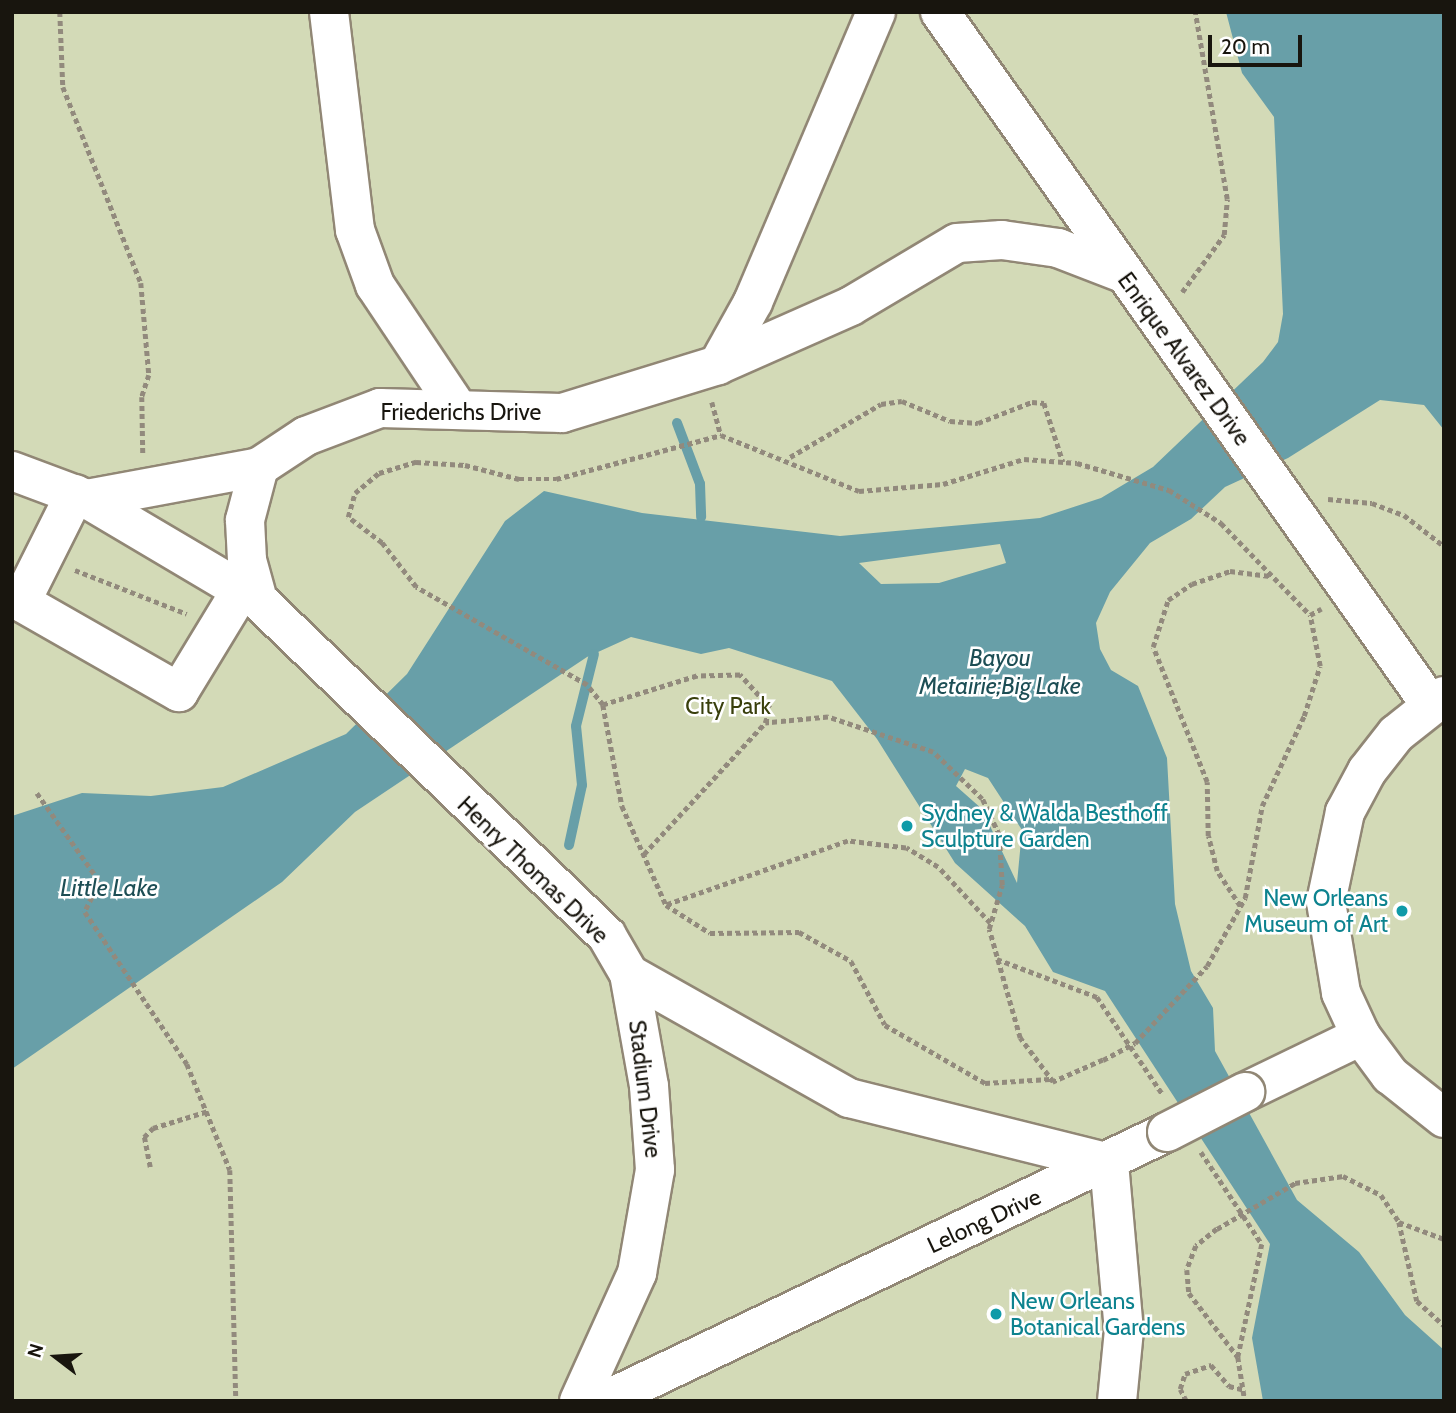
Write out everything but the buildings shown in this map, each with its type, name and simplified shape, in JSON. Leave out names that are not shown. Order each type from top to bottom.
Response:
[{"type":"street","points":[[329,12],[355,230],[375,285],[458,409]]},
{"type":"street","points":[[715,383],[753,302],[876,12]]},
{"type":"street","name":"Enrique Alvarez Drive","points":[[940,12],[1120,272],[1437,700]]},
{"type":"street","name":"Friederichs Drive","points":[[81,496],[146,491],[259,467],[347,417],[380,408],[562,413],[715,383],[957,243],[1002,240],[1058,248],[1120,272]]},
{"type":"street","points":[[81,496],[41,562],[21,602],[179,692],[220,624],[250,595],[245,520],[259,467]]},
{"type":"street","name":"Henry Thomas Drive","points":[[12,471],[81,496],[250,595],[354,693],[430,771],[607,936],[629,974]]},
{"type":"street","points":[[1437,700],[1367,771],[1331,856],[1330,949],[1361,1035],[1390,1075],[1444,1118]]},
{"type":"street","points":[[629,974],[849,1098],[1109,1163],[1124,1329],[1117,1401]]},
{"type":"street","name":"Stadium Drive","points":[[579,1401],[637,1273],[655,1170],[649,1086],[629,974]]},
{"type":"street","name":"Lelong Drive","points":[[604,1401],[1109,1163],[1361,1035]]},
{"type":"path","points":[[60,12],[63,87],[141,283],[149,375],[141,418],[146,491]]},
{"type":"path","points":[[1175,300],[1223,235],[1227,199],[1195,12]]},
{"type":"path","points":[[715,383],[721,435]]},
{"type":"path","points":[[790,458],[881,404],[902,401],[950,421],[978,423],[1032,402],[1044,403],[1062,462]]},
{"type":"path","points":[[721,435],[790,458],[859,491],[943,484],[1024,459],[1117,470],[1169,490],[1221,523],[1310,615],[1320,666],[1262,806],[1240,906],[1207,966],[1135,1043],[1060,1078],[985,1083],[885,1025],[851,961],[799,932],[710,933],[666,905],[622,806],[603,705],[595,695],[579,680],[416,587],[382,543],[348,517],[355,493],[379,473],[416,462],[465,465],[519,479],[556,479],[636,462],[671,445],[721,435]]},
{"type":"path","points":[[1314,504],[1334,497],[1372,503],[1404,515],[1444,546]]},
{"type":"path","points":[[41,562],[94,573],[220,624]]},
{"type":"path","points":[[1240,906],[1217,870],[1208,835],[1208,782],[1153,647],[1168,600],[1192,584],[1230,571],[1272,576]]},
{"type":"path","points":[[1310,615],[1320,609]]},
{"type":"path","points":[[603,705],[697,676],[740,675],[770,708],[765,723],[643,854]]},
{"type":"path","points":[[765,723],[828,717],[933,752],[982,799],[999,835],[1002,885],[990,924],[996,958],[1020,1038],[1051,1079]]},
{"type":"path","points":[[37,793],[100,882],[85,912],[164,1029],[208,1111],[229,1170],[236,1401]]},
{"type":"path","points":[[666,905],[848,841],[906,848],[937,867],[990,924]]},
{"type":"path","points":[[996,958],[1038,974]]},
{"type":"path","points":[[150,1167],[144,1137],[153,1128],[208,1111]]},
{"type":"path","points":[[1245,1401],[1238,1357],[1189,1293],[1187,1270],[1196,1246],[1217,1229],[1295,1183],[1343,1176],[1381,1195],[1399,1222],[1417,1301],[1444,1325]]},
{"type":"path","points":[[1399,1222],[1444,1239]]},
{"type":"path","points":[[1238,1357],[1254,1300]]},
{"type":"path","points":[[1186,1401],[1180,1389],[1185,1374],[1211,1365],[1229,1386],[1245,1390]]},
{"type":"green space","name":"City Park","points":[[12,12],[1444,12],[1444,1401],[12,1401]]},
{"type":"water","name":"Bayou Metairie;Big Lake","points":[[1226,12],[1444,12],[1444,430],[1424,405],[1380,400],[1288,458],[1225,487],[1191,519],[1150,543],[1110,592],[1096,623],[1100,649],[1111,670],[1138,686],[1167,758],[1175,904],[1191,971],[1213,1008],[1215,1051],[1297,1200],[1359,1252],[1405,1315],[1444,1350],[1444,1401],[1263,1401],[1252,1338],[1270,1244],[1105,991],[1053,972],[1025,926],[955,863],[877,739],[832,681],[729,648],[701,654],[631,637],[587,657],[355,812],[282,882],[12,1069],[12,816],[82,793],[151,796],[223,787],[346,734],[407,674],[505,521],[544,491],[642,513],[840,536],[1040,518],[1101,498],[1153,467],[1263,362],[1278,342],[1283,314],[1274,117],[1242,73]],"holes":[[[1000,544],[1006,563],[939,583],[881,584],[859,563]],[[965,769],[988,778],[1022,830],[1017,883],[982,809],[956,786]]]},
{"type":"waterway","points":[[677,423],[700,484],[701,517]]},
{"type":"waterway","points":[[569,845],[582,785],[576,726],[594,654]]},
{"type":"place","name":"Sydney & Walda Besthoff Sculpture Garden","points":[[907,826]]},
{"type":"place","name":"New Orleans Museum of Art","points":[[1402,911]]},
{"type":"place","name":"New Orleans Botanical Gardens","points":[[996,1314]]},
{"type":"water label","name":"Little Lake","points":[[109,888]]}]
